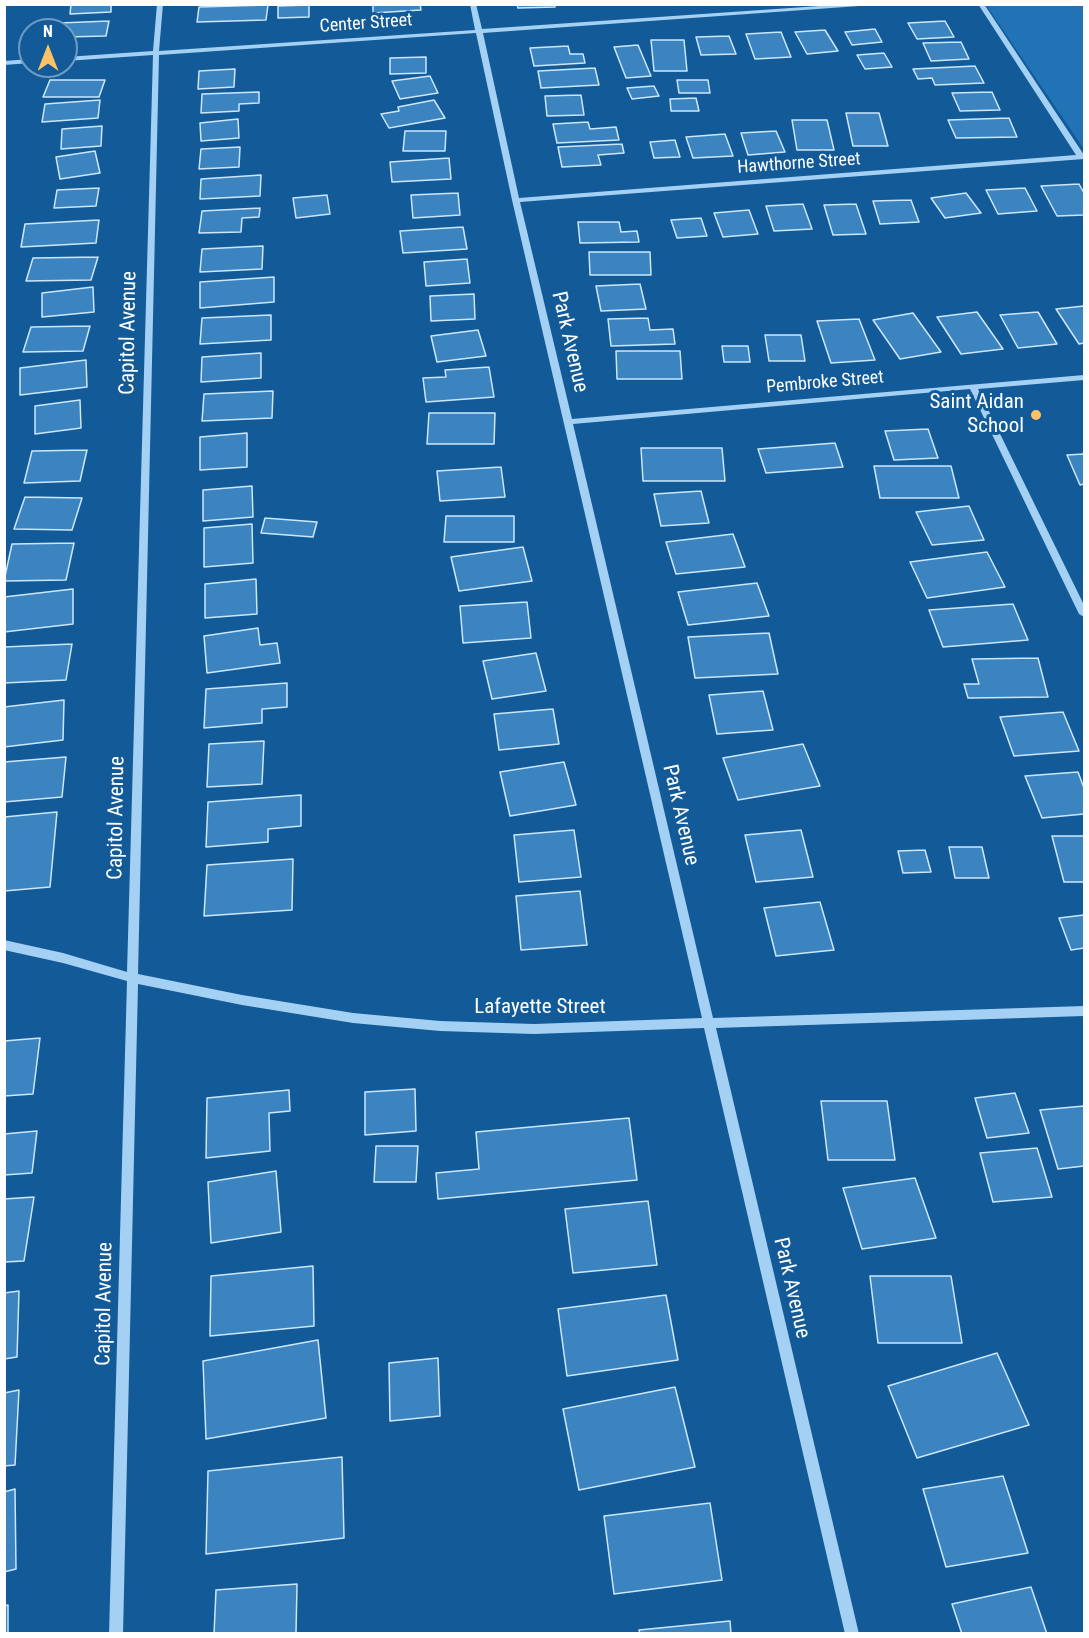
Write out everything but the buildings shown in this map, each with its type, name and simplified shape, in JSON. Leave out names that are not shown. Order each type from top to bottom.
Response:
[{"type":"street","name":"Capitol Avenue","points":[[116,1634],[156,53],[160,4]]},
{"type":"street","name":"Park Avenue","points":[[473,4],[516,200],[852,1634]]},
{"type":"street","name":"Center Street","points":[[78,58],[884,4]]},
{"type":"street","points":[[981,4],[1083,157]]},
{"type":"street","name":"Hawthorne Street","points":[[516,200],[1083,157]]},
{"type":"street","name":"Pembroke Street","points":[[568,422],[1084,377]]},
{"type":"street","points":[[974,387],[1084,614]]},
{"type":"street","name":"Lafayette Street","points":[[4,945],[63,958],[132,978],[253,1002],[353,1018],[440,1026],[534,1029],[1084,1011]]},
{"type":"shaded area","points":[[986,5],[1084,5],[1084,149]]},
{"type":"place","name":"Saint Aidan School","points":[[1036,415]]}]
